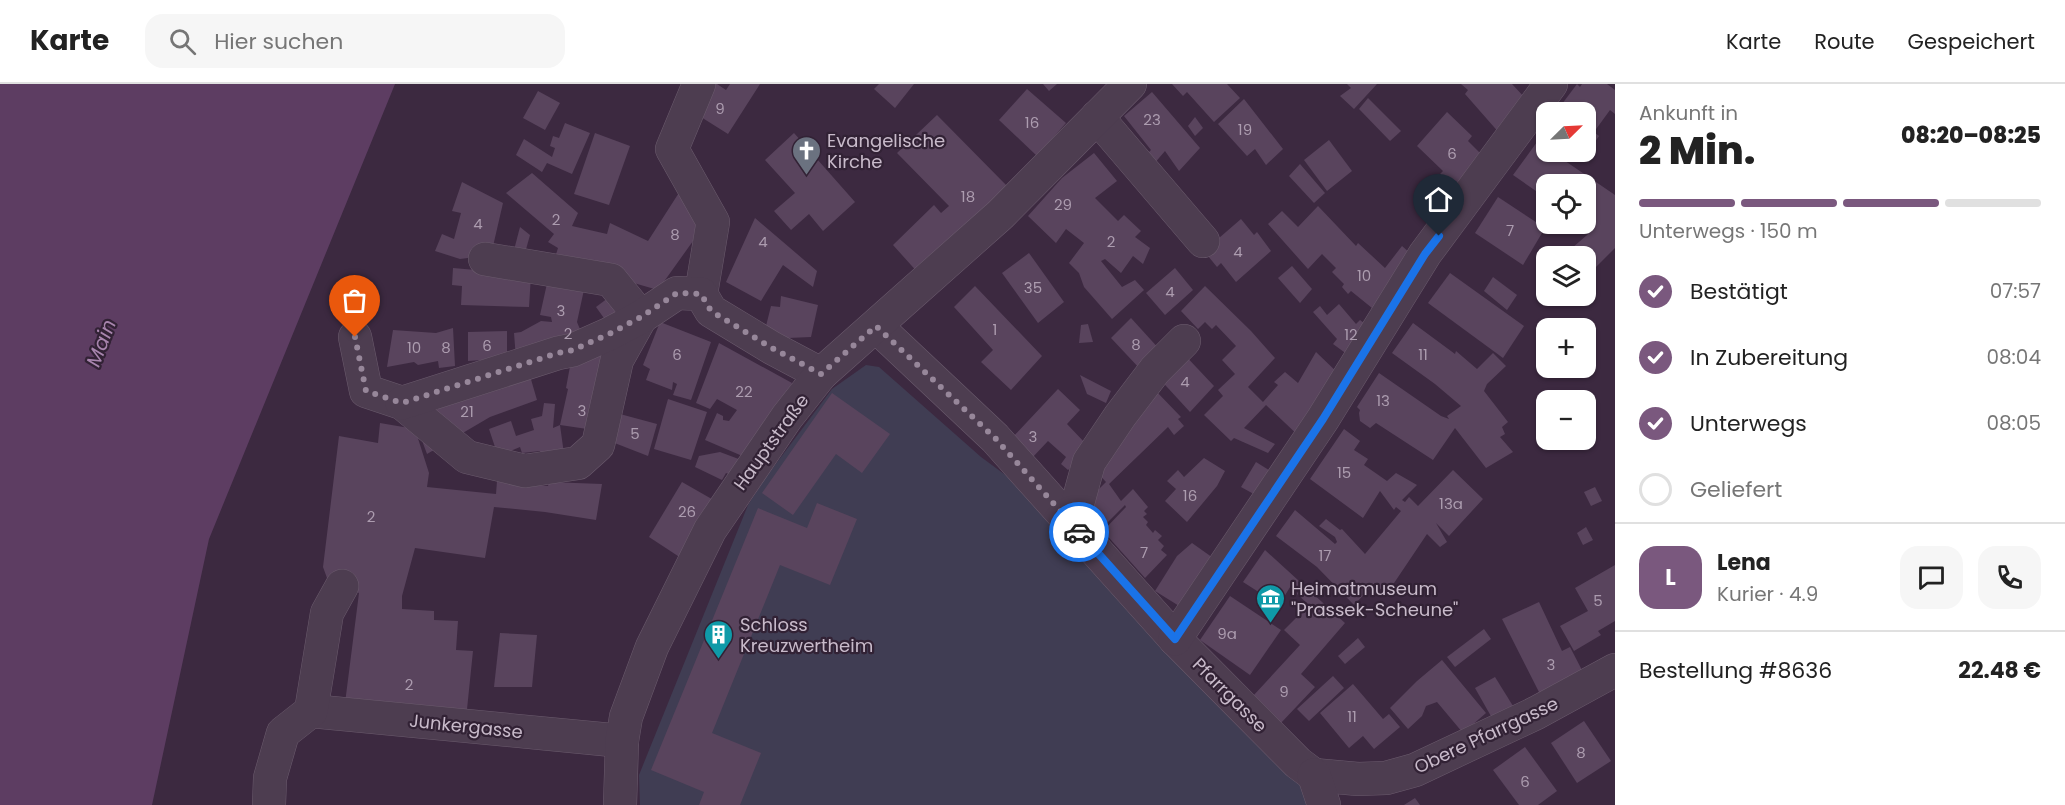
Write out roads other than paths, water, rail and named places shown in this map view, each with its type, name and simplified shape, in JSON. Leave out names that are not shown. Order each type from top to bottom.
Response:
[{"type":"street","points":[[699,84],[672,149],[713,222],[701,294],[711,311],[821,374]]},
{"type":"street","name":"Hauptstraße","points":[[620,805],[622,741],[626,717],[652,647],[710,530],[787,417],[821,374],[1000,215],[1130,84]]},
{"type":"street","points":[[1175,639],[1323,419],[1425,254],[1551,84]]},
{"type":"street","points":[[1097,117],[1203,241]]},
{"type":"street","points":[[484,259],[612,280],[641,317]]},
{"type":"street","points":[[402,403],[573,350],[641,317],[677,293],[701,294]]},
{"type":"street","points":[[355,337],[366,391],[402,403],[467,457],[525,471],[578,463],[598,445],[617,360],[641,317]]},
{"type":"street","name":"Pfarrgasse","points":[[876,326],[995,438],[1175,639],[1298,763],[1319,790]]},
{"type":"street","points":[[1072,524],[1089,462],[1155,370],[1184,341]]},
{"type":"street","points":[[269,805],[270,778],[283,733],[311,711],[327,613],[342,586]]},
{"type":"street","name":"Obere Pfarrgasse","points":[[1319,790],[1358,779],[1386,777],[1415,770],[1536,713],[1615,670]]},
{"type":"street","name":"Junkergasse","points":[[311,711],[622,741]]},
{"type":"water","name":"Main","points":[[0,84],[395,84],[209,539],[152,805],[0,805]]},
{"type":"place","name":"Evangelische Kirche","points":[[806,176]]},
{"type":"place","name":"Heimatmuseum \"Prassek-Scheune\"","points":[[1270,624]]},
{"type":"place","name":"Schloss Kreuzwertheim","points":[[719,660]]}]
